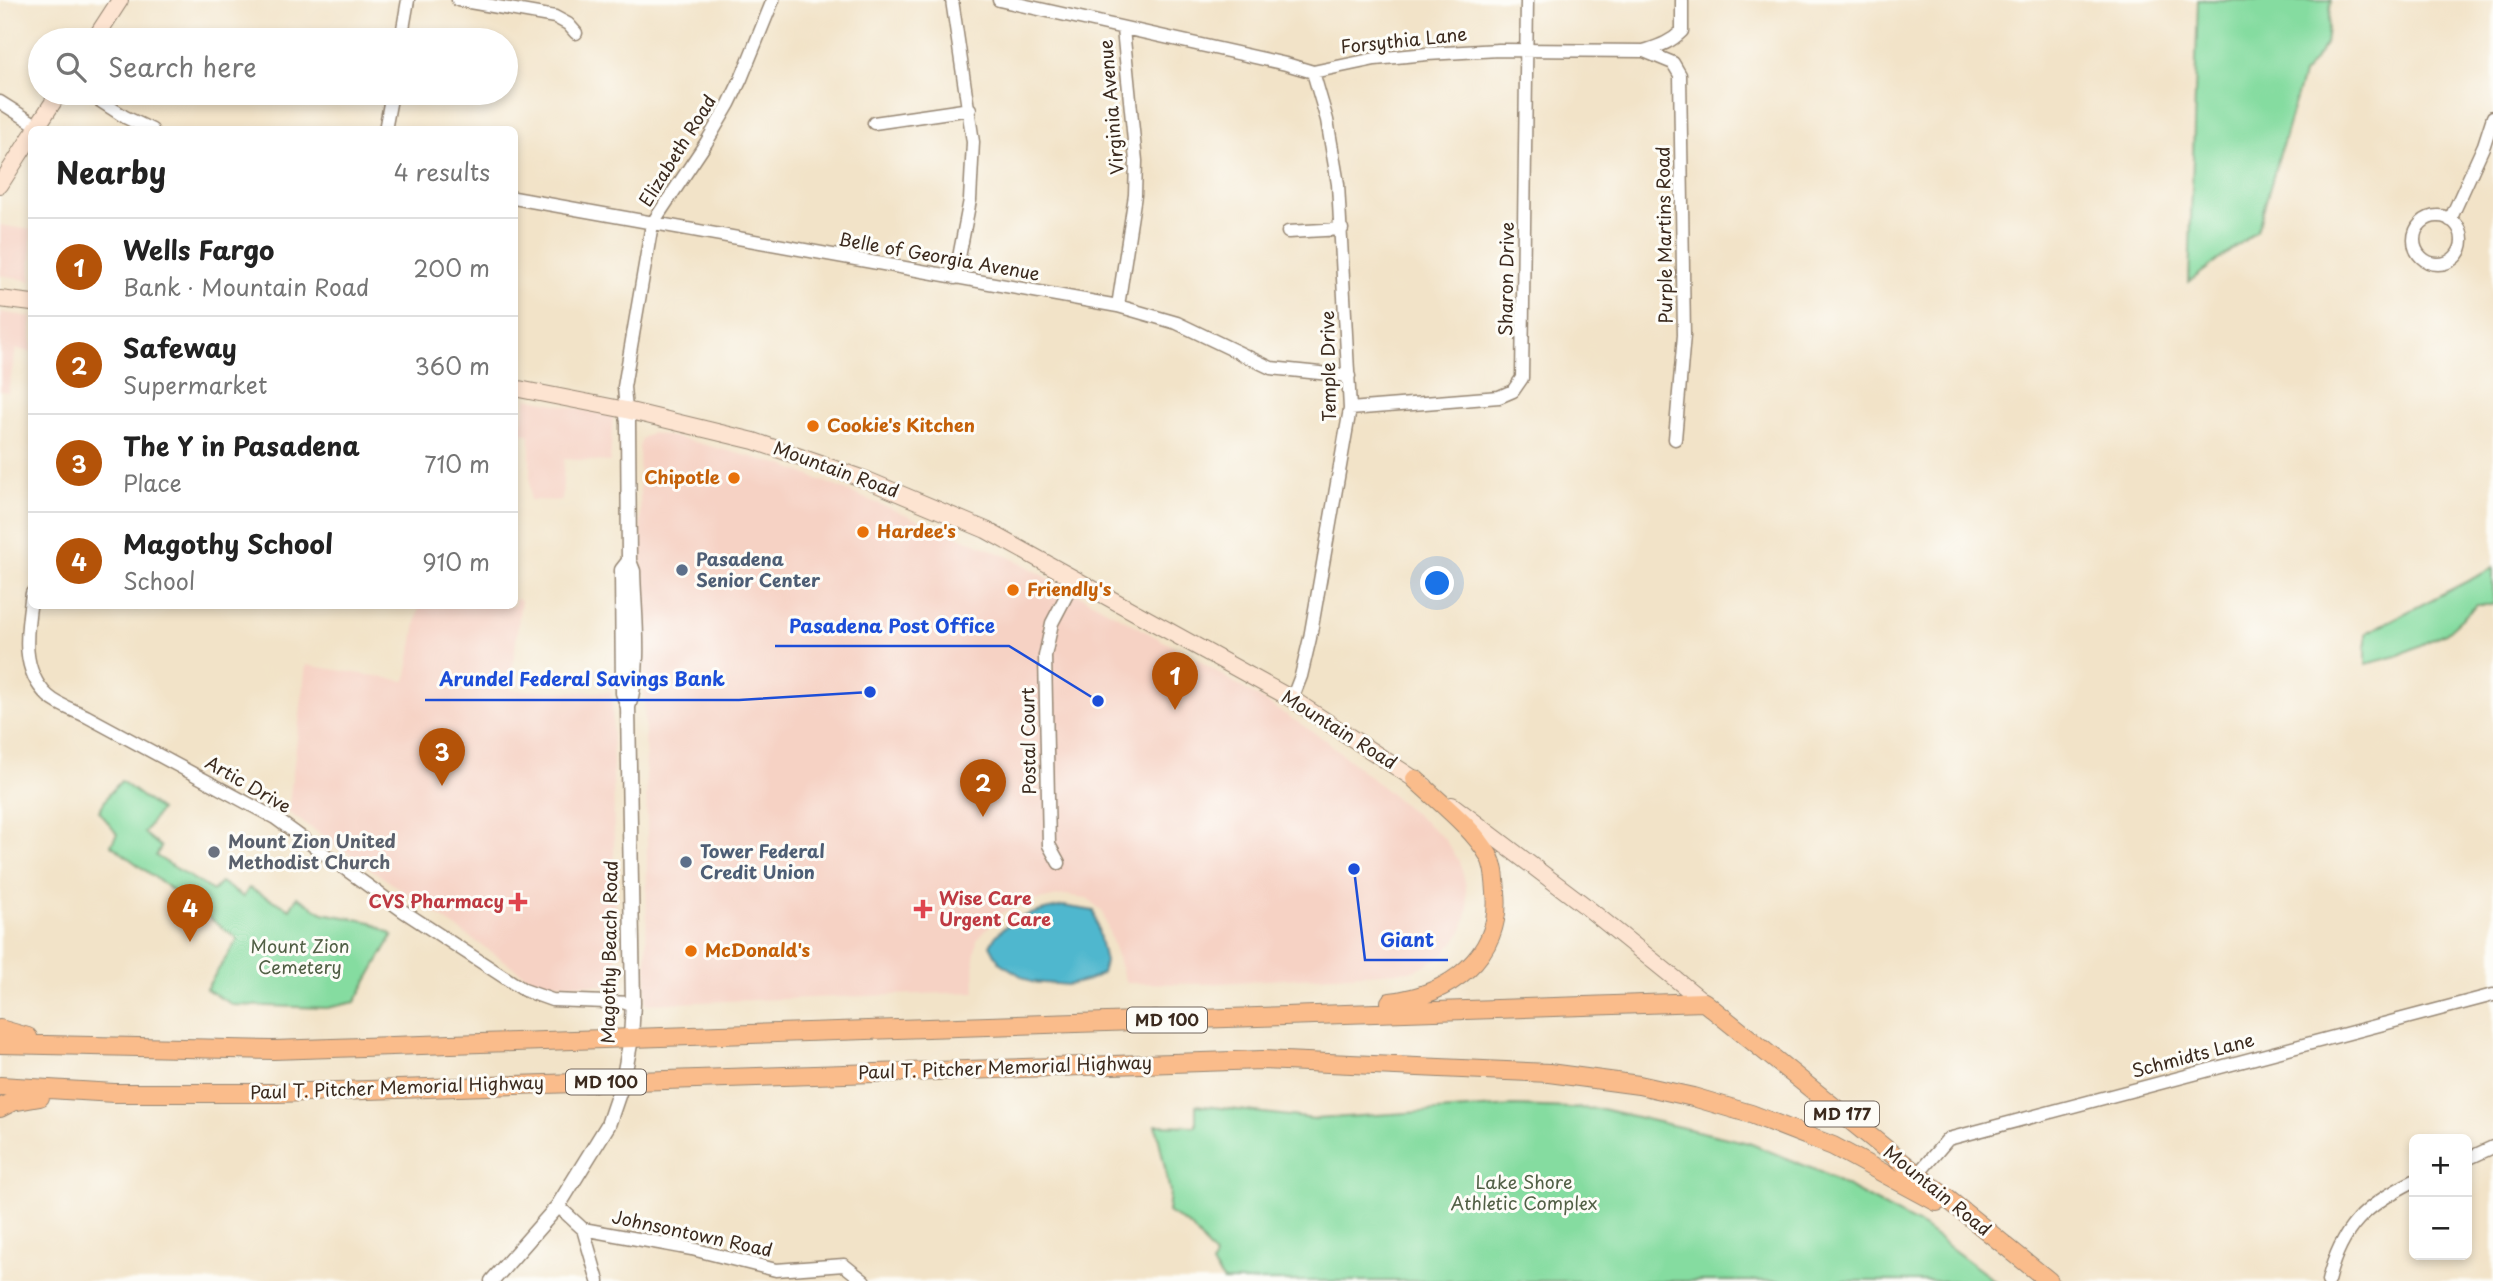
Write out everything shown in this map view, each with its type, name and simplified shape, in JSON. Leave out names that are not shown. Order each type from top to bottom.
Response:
[{"type":"main road","points":[[102,28],[120,0]]},
{"type":"main road","points":[[38,126],[52,105]]},
{"type":"main road","points":[[0,185],[28,141]]},
{"type":"main road","points":[[0,299],[28,302]]},
{"type":"main road","name":"Mountain Road","points":[[518,389],[626,410],[754,441],[867,480],[986,530],[1292,699],[1415,779],[1488,831],[1584,905],[2049,1281]]},
{"type":"main road","points":[[1259,1016],[1424,996],[1446,986],[1481,955],[1495,917],[1497,898],[1490,858],[1478,840],[1415,779]]},
{"type":"main road","name":"MD 100","points":[[0,1044],[273,1050],[1703,1002]]},
{"type":"main road","points":[[0,1029],[29,1037],[108,1047]]},
{"type":"main road","name":"Paul T. Pitcher Memorial Highway","points":[[0,1086],[114,1093],[278,1093],[1262,1060],[1594,1077],[1693,1097],[1793,1129],[1876,1167],[1980,1226]]},
{"type":"main road","points":[[0,1108],[33,1097],[114,1093]]},
{"type":"street","points":[[403,28],[408,0]]},
{"type":"street","points":[[458,0],[555,18],[568,24],[576,33]]},
{"type":"street","name":"Elizabeth Road","points":[[626,410],[624,387],[652,224],[729,104],[773,0]]},
{"type":"street","points":[[952,0],[973,142],[972,183],[955,278]]},
{"type":"street","name":"Forsythia Lane","points":[[999,0],[1313,72],[1375,59],[1527,50]]},
{"type":"street","name":"Sharon Drive","points":[[1350,409],[1499,397],[1513,390],[1522,378],[1527,0]]},
{"type":"street","name":"Purple Martins Road","points":[[1527,50],[1644,51],[1673,40],[1682,31],[1682,0]]},
{"type":"street","name":"Virginia Avenue","points":[[1118,306],[1135,195],[1136,160],[1123,29]]},
{"type":"street","name":"Purple Martins Road","points":[[1644,51],[1673,63],[1680,75],[1684,335],[1675,439]]},
{"type":"street","name":"Temple Drive","points":[[1292,699],[1301,676],[1310,638],[1350,409],[1342,229],[1334,150],[1313,72]]},
{"type":"street","points":[[0,102],[30,126]]},
{"type":"street","points":[[106,105],[144,126]]},
{"type":"street","points":[[386,126],[390,105]]},
{"type":"street","points":[[874,123],[970,109]]},
{"type":"street","points":[[2450,220],[2484,145],[2493,117]]},
{"type":"street","name":"Belle of Georgia Avenue","points":[[518,199],[1118,306],[1177,323],[1271,368],[1349,376]]},
{"type":"street","points":[[1288,232],[1342,229]]},
{"type":"street","name":"Magothy Beach Road","points":[[492,1281],[558,1206],[608,1125],[623,1081],[631,1039],[633,1003],[628,707],[633,692],[635,652],[633,571],[629,561],[626,410]]},
{"type":"street","name":"Postal Court","points":[[1059,863],[1049,845],[1045,656],[1052,623],[1075,579]]},
{"type":"street","name":"Artic Drive","points":[[30,609],[27,632],[31,668],[36,680],[59,704],[121,734],[275,818],[403,911],[524,990],[552,1000],[633,1003]]},
{"type":"street","name":"Schmidts Lane","points":[[1917,1175],[1948,1139],[2493,995]]},
{"type":"street","points":[[2472,1157],[2493,1147]]},
{"type":"street","points":[[2328,1281],[2338,1248],[2351,1226],[2374,1204],[2409,1184]]},
{"type":"street","points":[[558,1206],[583,1229],[598,1281]]},
{"type":"street","name":"Johnsontown Road","points":[[583,1229],[692,1249],[776,1270],[844,1265],[864,1281]]},
{"type":"shaded area","points":[[0,225],[28,230],[28,280],[0,275]]},
{"type":"shaded area","points":[[0,312],[28,317],[28,351],[16,349],[8,392],[0,391]]},
{"type":"shaded area","points":[[527,398],[613,416],[610,462],[564,459],[562,501],[530,500],[530,435],[520,432]]},
{"type":"shaded area","points":[[652,433],[786,466],[1012,558],[1198,660],[1324,739],[1444,838],[1459,861],[1465,881],[1468,907],[1462,931],[1444,955],[1413,971],[1203,984],[1126,983],[1102,911],[1087,898],[1064,895],[1023,903],[1000,914],[977,940],[974,958],[975,992],[646,1004],[647,829],[639,447],[642,438]]},
{"type":"shaded area","points":[[518,600],[521,600],[510,690],[612,692],[616,986],[535,982],[288,812],[306,665],[406,681],[418,609],[518,609]]},
{"type":"green space","points":[[2198,0],[2331,0],[2326,44],[2303,75],[2257,231],[2189,282]]},
{"type":"green space","points":[[2493,568],[2493,605],[2477,605],[2446,633],[2397,656],[2366,664],[2366,633]]},
{"type":"green space","name":"Mount Zion Cemetery","points":[[121,781],[160,810],[144,833],[161,847],[156,856],[213,891],[221,882],[243,897],[249,888],[290,909],[297,897],[323,913],[371,922],[393,935],[355,1002],[327,1008],[233,1005],[206,989],[238,939],[111,845],[117,834],[99,811]]},
{"type":"green space","name":"Lake Shore Athletic Complex","points":[[1196,1105],[1315,1119],[1513,1106],[1602,1109],[1749,1143],[1818,1171],[1923,1227],[1995,1281],[1224,1281],[1212,1265],[1215,1257],[1191,1227],[1168,1212],[1170,1192],[1156,1125],[1196,1126]]},
{"type":"water","points":[[1063,906],[1094,911],[1105,962],[1102,973],[1089,980],[1068,985],[1031,982],[999,962],[990,945],[1004,928],[1021,917]]},
{"type":"place","name":"Cookie's Kitchen","points":[[813,426]]},
{"type":"place","name":"Chipotle","points":[[734,478]]},
{"type":"place","name":"Hardee's","points":[[863,532]]},
{"type":"place","name":"Pasadena Senior Center","points":[[682,570]]},
{"type":"place","name":"Friendly's","points":[[1013,590]]},
{"type":"place","name":"Arundel Federal Savings Bank","points":[[870,692]]},
{"type":"place","name":"Pasadena Post Office","points":[[1098,701]]},
{"type":"place","name":"Wells Fargo","points":[[1175,710]]},
{"type":"place","name":"The Y in Pasadena","points":[[442,786]]},
{"type":"place","name":"Safeway","points":[[983,817]]},
{"type":"place","name":"Mount Zion United Methodist Church","points":[[214,852]]},
{"type":"place","name":"Tower Federal Credit Union","points":[[686,862]]},
{"type":"place","name":"Giant","points":[[1354,869]]},
{"type":"place","name":"CVS Pharmacy","points":[[518,902]]},
{"type":"place","name":"Wise Care Urgent Care","points":[[923,909]]},
{"type":"place","name":"Magothy School","points":[[190,942]]},
{"type":"place","name":"McDonald's","points":[[691,951]]}]
